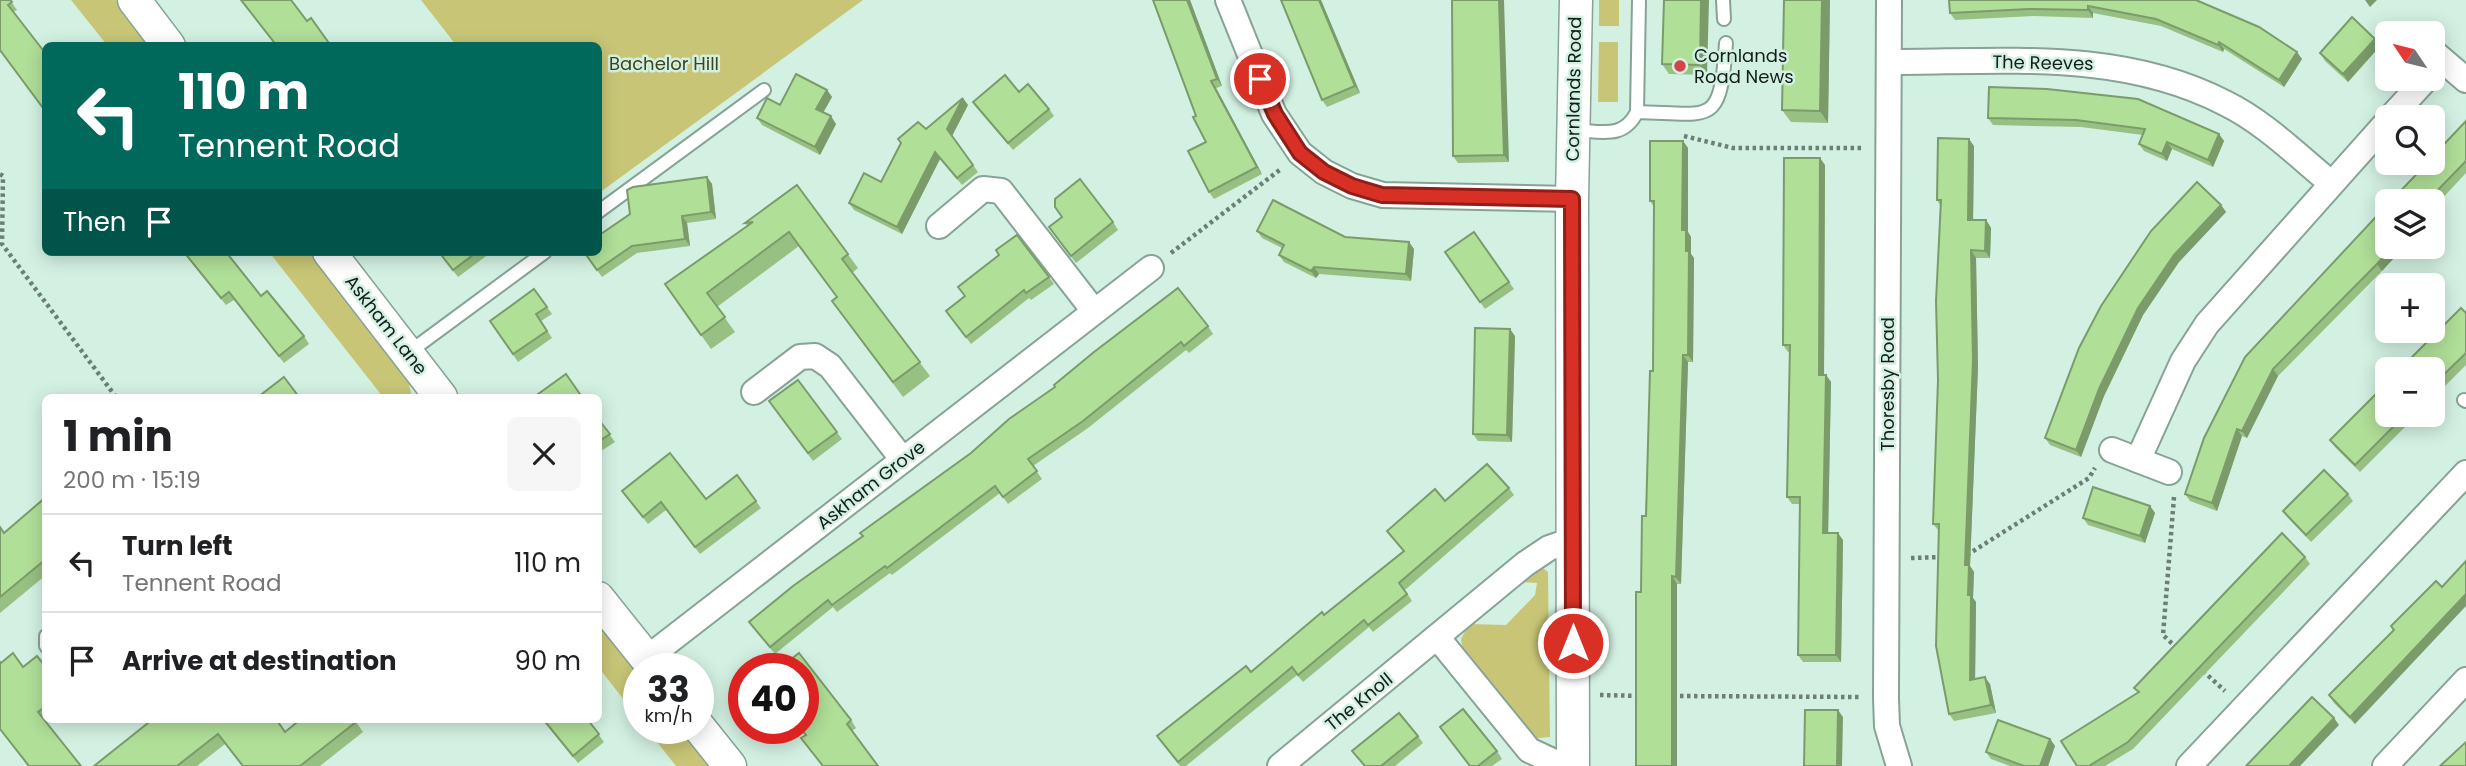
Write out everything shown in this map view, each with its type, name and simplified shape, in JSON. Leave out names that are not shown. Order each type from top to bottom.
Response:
[{"type":"street","points":[[134,0],[166,42]]},
{"type":"street","points":[[1228,0],[1275,114],[1300,153],[1324,172],[1352,186],[1382,195],[1572,199]]},
{"type":"street","name":"Cornlands Road","points":[[1573,766],[1572,199],[1576,0]]},
{"type":"street","name":"Thoresby Road","points":[[1889,0],[1886,698],[1887,726],[1899,766]]},
{"type":"street","name":"The Reeves","points":[[1889,62],[2068,61],[2110,65],[2151,74],[2227,104],[2331,183]]},
{"type":"street","points":[[2445,67],[2466,80]]},
{"type":"street","points":[[2402,105],[2415,91]]},
{"type":"street","points":[[2138,460],[2183,361],[2207,324],[2375,135]]},
{"type":"street","points":[[939,226],[983,189],[1001,191],[1094,311]]},
{"type":"street","name":"Askham Lane","points":[[332,256],[408,353],[434,394]]},
{"type":"street","name":"Askham Grove","points":[[664,653],[903,460],[1151,268]]},
{"type":"street","points":[[754,392],[800,357],[816,356],[830,366],[903,460]]},
{"type":"street","points":[[2112,450],[2169,472]]},
{"type":"street","points":[[2189,766],[2466,474]]},
{"type":"street","name":"The Knoll","points":[[1280,766],[1525,564],[1549,548],[1572,540]]},
{"type":"street","points":[[602,603],[641,653]]},
{"type":"street","points":[[1437,637],[1529,750],[1563,766]]},
{"type":"street","points":[[2385,766],[2466,680]]},
{"type":"street","points":[[712,744],[730,766]]},
{"type":"lane","points":[[1573,130],[1617,131],[1630,126],[1637,112],[1639,0]]},
{"type":"lane","points":[[1723,0],[1724,19]]},
{"type":"lane","points":[[1637,112],[1704,114],[1716,105],[1723,86],[1726,43]]},
{"type":"lane","points":[[602,209],[764,90]]},
{"type":"lane","points":[[408,353],[540,256]]},
{"type":"path","points":[[1682,135],[1733,148],[1888,148]]},
{"type":"path","points":[[1151,268],[1300,153]]},
{"type":"path","points":[[0,174],[3,177],[2,244],[114,394]]},
{"type":"path","points":[[1965,556],[2089,478],[2098,462],[2112,450]]},
{"type":"path","points":[[2169,472],[2174,498],[2163,635],[2183,653]]},
{"type":"path","points":[[1887,559],[1952,556]]},
{"type":"path","points":[[2193,663],[2245,709]]},
{"type":"path","points":[[1573,695],[1641,696]]},
{"type":"path","points":[[1668,696],[1886,698]]},
{"type":"green space","points":[[71,0],[116,0],[150,42],[105,42]]},
{"type":"green space","name":"Bachelor Hill","points":[[421,0],[863,0],[602,191],[602,42],[454,42]]},
{"type":"green space","points":[[1599,0],[1619,0],[1619,26],[1599,26]]},
{"type":"green space","points":[[1599,42],[1618,42],[1618,102],[1598,102]]},
{"type":"green space","points":[[272,256],[318,256],[406,371],[410,394],[381,394]]},
{"type":"green space","points":[[1543,568],[1548,572],[1550,737],[1529,739],[1463,652],[1461,639],[1469,624],[1506,625],[1535,595],[1537,583],[1519,582],[1536,569]]},
{"type":"green space","points":[[602,626],[623,653],[623,699],[602,672]]},
{"type":"green space","points":[[659,744],[695,744],[712,766],[676,766]]},
{"type":"building","points":[[0,0],[10,0],[12,2],[8,5],[42,49],[42,107],[0,50]]},
{"type":"building","points":[[241,0],[291,0],[307,21],[311,18],[328,42],[274,42]]},
{"type":"building","points":[[1153,0],[1187,0],[1217,79],[1211,81],[1257,167],[1209,192],[1188,151],[1206,142],[1193,117],[1196,116]]},
{"type":"building","points":[[1281,0],[1319,0],[1355,86],[1322,100]]},
{"type":"building","points":[[1452,0],[1499,0],[1504,155],[1453,156]]},
{"type":"building","points":[[1664,0],[1701,0],[1700,65],[1662,64]]},
{"type":"building","points":[[1784,0],[1822,0],[1820,111],[1782,110]]},
{"type":"building","points":[[1949,0],[2196,0],[2259,27],[2297,52],[2279,80],[2219,42],[2218,45],[2156,19],[2088,6],[2088,10],[2029,9],[1950,13]]},
{"type":"building","points":[[2352,17],[2375,39],[2343,74],[2320,53]]},
{"type":"building","points":[[796,74],[827,90],[816,109],[831,116],[815,147],[757,118],[767,98],[780,105]]},
{"type":"building","points":[[1005,75],[1019,92],[1028,84],[1049,109],[1008,143],[973,102]]},
{"type":"building","points":[[1989,87],[2047,89],[2138,99],[2219,134],[2208,160],[2167,142],[2162,154],[2139,144],[2145,129],[2076,120],[1988,118]]},
{"type":"building","points":[[963,98],[947,129],[973,165],[957,178],[935,152],[897,227],[849,203],[864,173],[881,182],[901,143],[898,139],[918,122],[926,129]]},
{"type":"building","points":[[2466,121],[2466,161],[2439,189],[2402,189],[2416,175],[2445,175],[2445,143]]},
{"type":"building","points":[[1938,138],[1969,139],[1968,220],[1986,220],[1985,251],[1971,250],[1973,360],[1965,565],[1969,565],[1968,595],[1971,595],[1970,680],[1985,677],[1991,705],[1949,714],[1936,646],[1939,524],[1933,524],[1938,380],[1936,301],[1941,200],[1937,200]]},
{"type":"building","points":[[1650,141],[1683,141],[1682,230],[1686,230],[1686,251],[1689,251],[1688,355],[1683,355],[1676,577],[1672,576],[1672,766],[1636,766],[1636,592],[1641,592],[1642,516],[1646,516],[1650,371],[1653,371],[1654,201],[1650,201]]},
{"type":"building","points":[[1784,158],[1820,158],[1819,375],[1826,375],[1823,533],[1838,533],[1836,655],[1798,655],[1800,497],[1787,497],[1790,345],[1783,345]]},
{"type":"building","points":[[707,177],[711,212],[682,216],[685,239],[632,246],[597,270],[587,256],[602,256],[602,233],[630,214],[627,190]]},
{"type":"building","points":[[1080,179],[1113,222],[1071,256],[1049,227],[1062,217],[1055,207],[1055,199]]},
{"type":"building","points":[[2197,182],[2221,205],[2174,255],[2138,308],[2099,389],[2076,450],[2045,438],[2079,348],[2101,306],[2151,231]]},
{"type":"building","points":[[797,185],[848,254],[842,259],[920,362],[893,382],[832,301],[837,297],[789,232],[707,293],[725,317],[701,335],[665,284],[753,222],[745,223]]},
{"type":"building","points":[[1273,200],[1345,237],[1409,242],[1406,274],[1314,267],[1311,271],[1279,255],[1284,245],[1257,231]]},
{"type":"building","points":[[2375,218],[2375,259],[2381,259],[2273,369],[2242,431],[2237,429],[2212,503],[2185,494],[2204,438],[2245,357]]},
{"type":"building","points":[[1474,232],[1509,282],[1480,302],[1445,252]]},
{"type":"building","points":[[1017,235],[1049,277],[1026,293],[1024,290],[966,337],[946,311],[965,296],[958,287],[999,255],[996,250]]},
{"type":"building","points":[[187,256],[229,256],[261,296],[267,291],[304,336],[279,356],[229,292],[221,298]]},
{"type":"building","points":[[442,256],[472,256],[453,270]]},
{"type":"building","points":[[1178,288],[1208,326],[1184,346],[1181,342],[1083,421],[1028,459],[1037,471],[1003,497],[995,486],[887,568],[885,566],[832,605],[828,600],[770,647],[749,622],[793,586],[863,536],[860,533],[971,453],[1009,419],[1055,387],[1054,385],[1094,352]]},
{"type":"building","points":[[534,289],[547,307],[536,314],[547,331],[513,354],[490,321]]},
{"type":"building","points":[[2461,308],[2466,313],[2466,353],[2445,373],[2445,357],[2412,357],[2426,343],[2445,343],[2445,324]]},
{"type":"building","points":[[1475,328],[1510,329],[1507,435],[1473,434]]},
{"type":"building","points":[[566,374],[580,394],[538,394]]},
{"type":"building","points":[[284,377],[297,394],[262,394]]},
{"type":"building","points":[[798,380],[837,432],[808,453],[769,401]]},
{"type":"building","points":[[2375,395],[2375,427],[2393,427],[2355,465],[2330,440]]},
{"type":"building","points":[[602,424],[610,434],[602,439]]},
{"type":"building","points":[[670,453],[706,499],[737,475],[756,501],[695,547],[661,502],[643,517],[622,491]]},
{"type":"building","points":[[1487,464],[1509,488],[1399,583],[1407,594],[1368,625],[1364,620],[1298,675],[1292,667],[1178,762],[1157,736],[1246,666],[1251,672],[1322,612],[1324,615],[1404,551],[1387,531],[1435,489],[1445,501]]},
{"type":"building","points":[[2324,470],[2348,494],[2306,535],[2283,511]]},
{"type":"building","points":[[2093,487],[2150,506],[2140,536],[2083,518]]},
{"type":"building","points":[[42,500],[42,562],[0,597],[0,527],[4,533]]},
{"type":"building","points":[[2282,533],[2305,557],[2128,742],[2089,766],[2077,766],[2061,741],[2139,692],[2134,688]]},
{"type":"building","points":[[2466,561],[2466,594],[2350,717],[2329,695],[2394,630],[2391,626],[2436,581],[2442,587]]},
{"type":"building","points":[[13,653],[23,667],[37,656],[42,662],[42,709],[38,712],[42,723],[47,723],[81,766],[29,766],[0,729],[1,663]]},
{"type":"building","points":[[819,679],[851,720],[847,724],[878,766],[823,766],[806,744],[819,744]]},
{"type":"building","points":[[2312,697],[2334,718],[2289,766],[2246,766]]},
{"type":"building","points":[[1463,709],[1497,751],[1478,766],[1470,766],[1440,727]]},
{"type":"building","points":[[1805,710],[1838,710],[1837,766],[1804,766]]},
{"type":"building","points":[[1399,713],[1418,736],[1381,766],[1365,766],[1352,751]]},
{"type":"building","points":[[1998,720],[2050,739],[2040,766],[2024,766],[1986,752]]},
{"type":"building","points":[[148,723],[279,723],[285,732],[296,723],[355,723],[300,766],[243,766],[218,734],[177,766],[94,766]]},
{"type":"building","points":[[546,723],[590,723],[599,734],[573,756]]},
{"type":"building","points":[[2466,742],[2466,766],[2440,766]]},
{"type":"place","name":"Cornlands Road News","points":[[1680,66]]},
{"type":"route","points":[[1260,79],[1275,114],[1300,153],[1324,172],[1352,186],[1382,195],[1572,199],[1573,643]]}]
